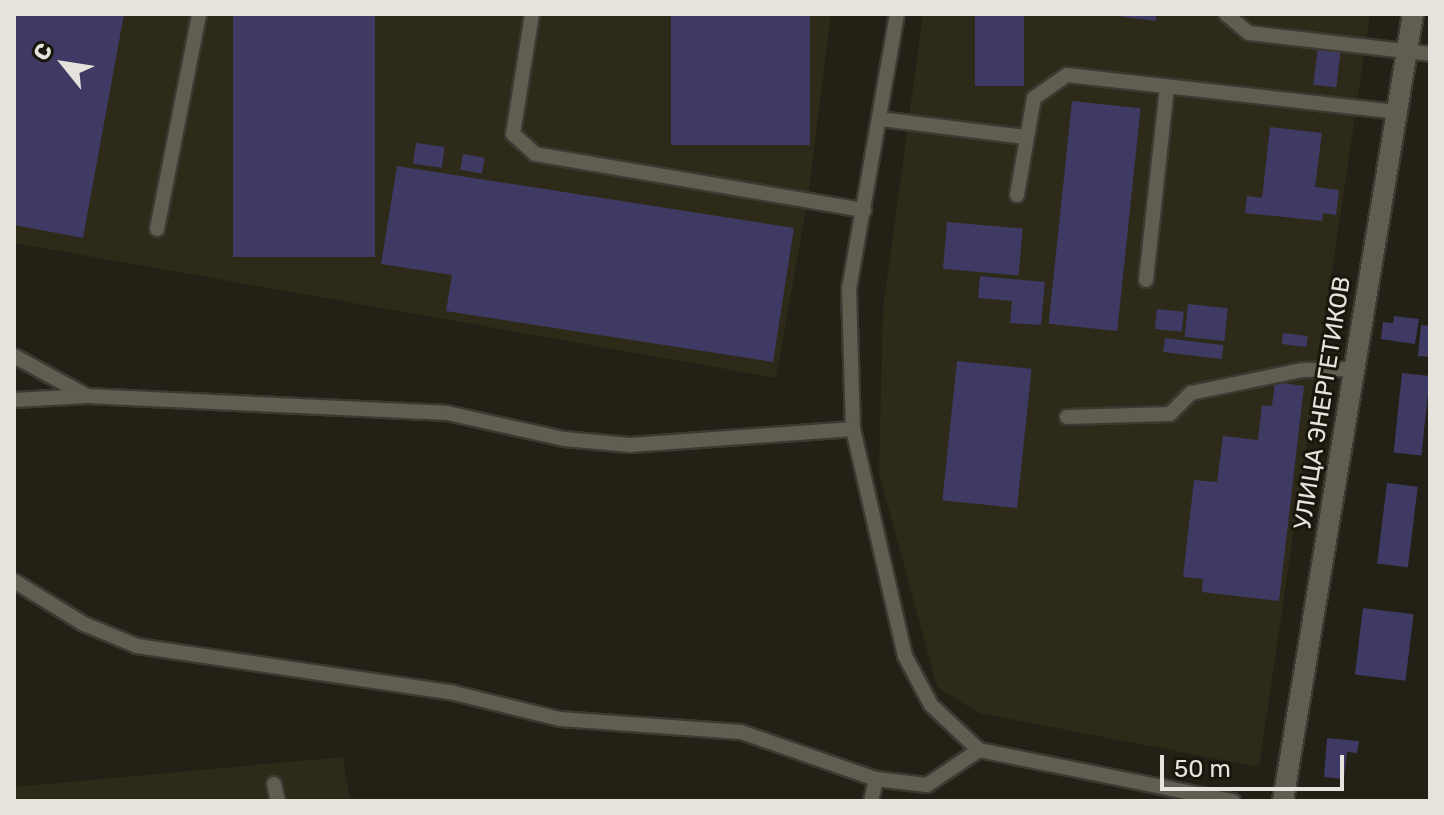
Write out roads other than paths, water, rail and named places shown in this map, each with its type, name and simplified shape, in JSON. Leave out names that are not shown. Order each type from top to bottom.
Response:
[{"type":"street","name":"УЛИЦА ЭНЕРГЕТИКОВ","points":[[1283,801],[1413,14]]},
{"type":"lane","points":[[157,229],[199,14]]},
{"type":"lane","points":[[532,14],[513,134],[535,154],[864,210]]},
{"type":"lane","points":[[897,14],[849,288],[853,429],[905,656],[931,705],[979,750],[1233,801]]},
{"type":"lane","points":[[1226,14],[1249,33],[1344,39],[1430,54]]},
{"type":"lane","points":[[1017,195],[1024,137],[1034,98],[1054,79],[1067,75],[1398,112]]},
{"type":"lane","points":[[1146,280],[1167,87]]},
{"type":"lane","points":[[880,119],[1024,137]]},
{"type":"lane","points":[[14,356],[88,396]]},
{"type":"lane","points":[[1067,417],[1170,414],[1191,393],[1302,370],[1355,369]]},
{"type":"lane","points":[[14,400],[88,396],[447,413],[564,439],[630,445],[853,429]]},
{"type":"lane","points":[[14,581],[84,624],[137,646],[454,693],[560,719],[741,732],[876,779],[927,785],[979,750]]},
{"type":"lane","points":[[871,801],[876,779]]},
{"type":"lane","points":[[274,784],[278,801]]}]
